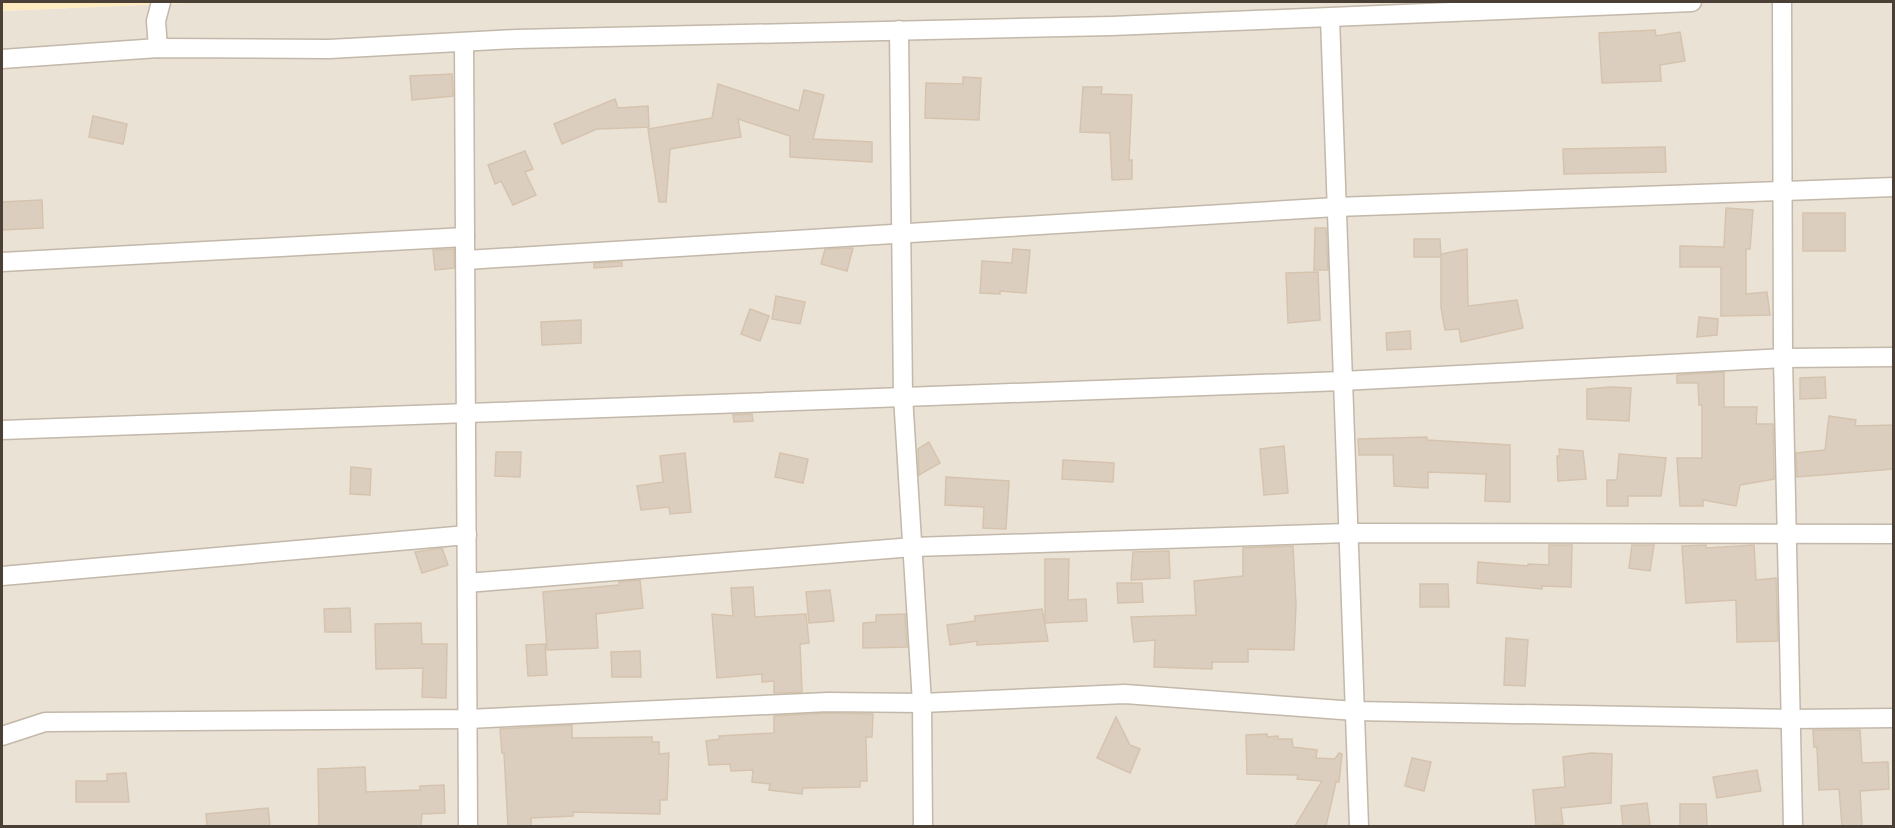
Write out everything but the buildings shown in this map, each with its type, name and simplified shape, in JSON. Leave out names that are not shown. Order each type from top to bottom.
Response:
[{"type":"street","points":[[158,48],[156,21],[161,2]]},
{"type":"street","points":[[2,59],[158,48],[329,49],[464,42],[1330,18],[1692,2]]},
{"type":"street","points":[[1782,2],[1783,358],[1793,826]]},
{"type":"street","points":[[1330,18],[1359,826]]},
{"type":"street","points":[[899,30],[903,396],[922,703],[923,826]]},
{"type":"street","points":[[464,42],[468,826]]},
{"type":"street","points":[[466,260],[1336,207],[1783,193],[1893,187]]},
{"type":"street","points":[[2,262],[465,237]]},
{"type":"street","points":[[2,430],[466,411],[1342,381],[1783,358],[1893,357]]},
{"type":"street","points":[[467,583],[914,547],[1348,533],[1787,532],[1893,534]]},
{"type":"street","points":[[2,576],[467,536]]},
{"type":"street","points":[[2,736],[45,722],[468,719],[828,702],[922,703],[1125,694],[1355,711],[1790,719],[1893,718]]},
{"type":"shaded area","points":[[212,2],[1893,2],[1893,826],[2,826],[2,11]]},
{"type":"sand","points":[[2,2],[212,2],[2,11]]}]
